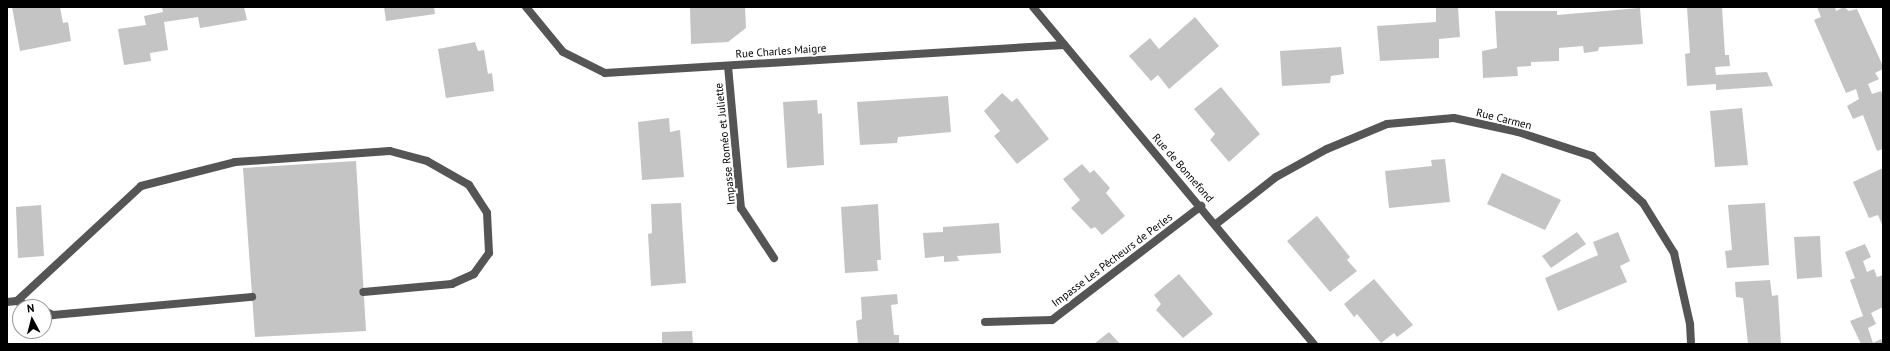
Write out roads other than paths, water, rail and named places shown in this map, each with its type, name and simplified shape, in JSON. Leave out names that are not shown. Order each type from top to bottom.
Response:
[{"type":"street","name":"Rue Charles Maigre","points":[[526,7],[563,52],[605,73],[1064,45]]},
{"type":"street","name":"Rue de Bonnefond","points":[[1033,7],[1201,206],[1314,344]]},
{"type":"street","name":"Impasse Roméo et Juliette","points":[[728,66],[741,208],[774,258]]},
{"type":"street","name":"Rue Carmen","points":[[1216,224],[1276,177],[1327,149],[1387,124],[1454,118],[1518,132],[1592,156],[1643,203],[1674,253],[1690,324],[1690,344]]},
{"type":"street","points":[[19,299],[141,186],[235,162],[390,151],[428,162],[469,185],[487,213],[490,253],[474,274],[452,284],[363,292]]},
{"type":"street","name":"Impasse Les Pêcheurs de Perles","points":[[985,322],[1052,320],[1201,206]]},
{"type":"street","points":[[52,315],[252,297]]}]
